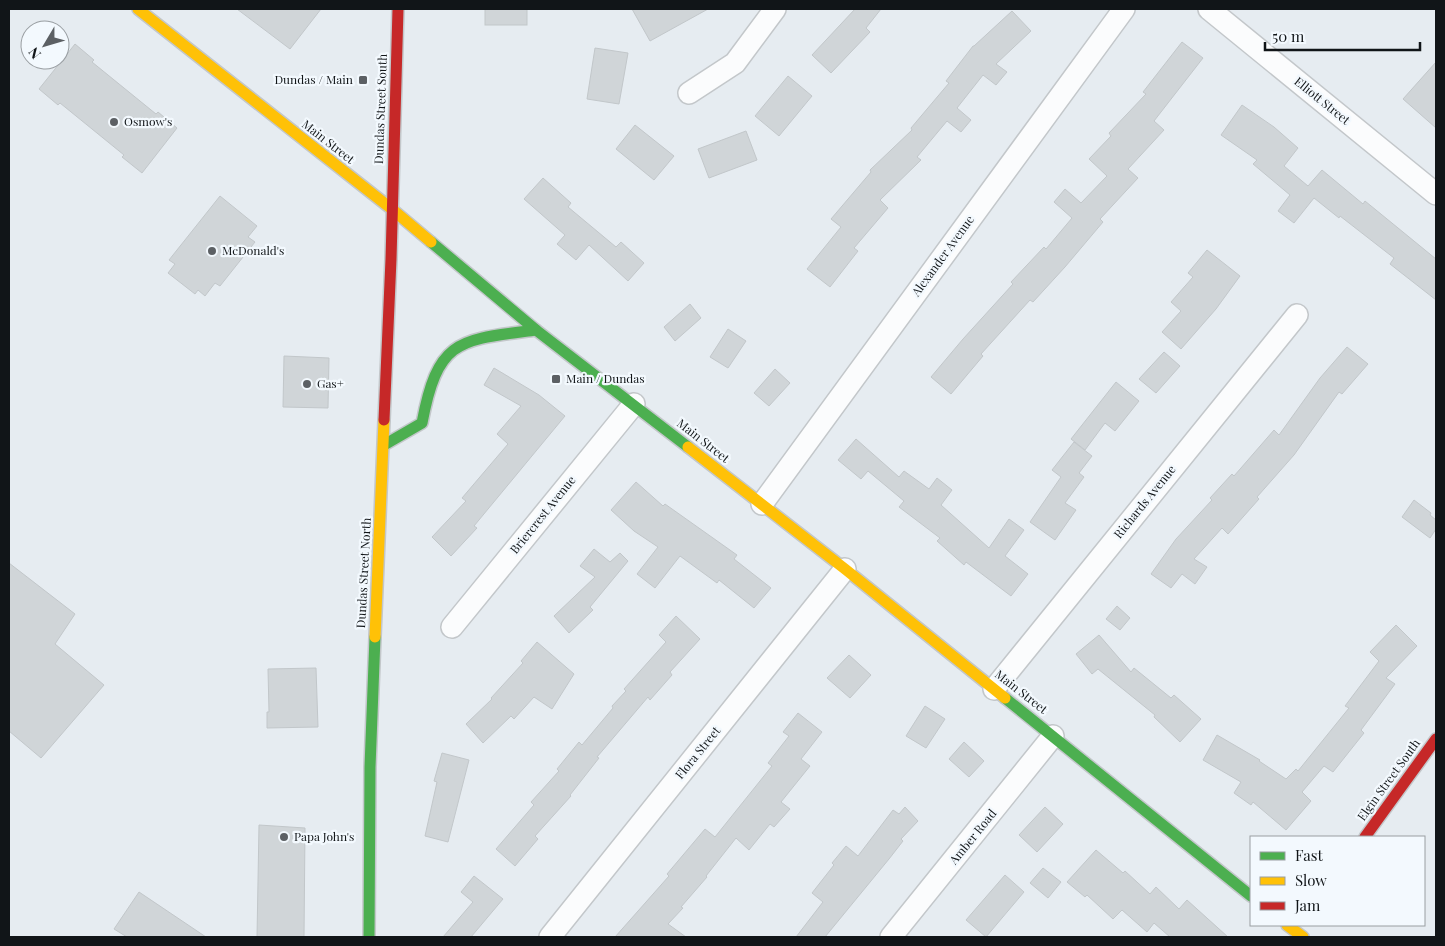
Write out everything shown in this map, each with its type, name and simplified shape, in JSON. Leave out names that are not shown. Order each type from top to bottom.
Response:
[{"type":"main road","name":"Main Street","points":[[138,9],[393,210],[536,330],[845,569],[1250,895]]},
{"type":"main road","name":"Dundas Street South","points":[[393,210],[398,9]]},
{"type":"main road","name":"Dundas Street North","points":[[370,937],[370,757],[393,210]]},
{"type":"main road","points":[[384,446],[422,423],[428,392],[434,374],[450,352],[474,339],[536,330]]},
{"type":"main road","name":"Elgin Street South","points":[[1366,836],[1436,739]]},
{"type":"street","points":[[689,92],[735,63],[775,9]]},
{"type":"street","name":"Alexander Avenue","points":[[762,504],[1124,9]]},
{"type":"street","name":"Elliott Street","points":[[1208,9],[1436,194]]},
{"type":"street","name":"Richards Avenue","points":[[994,689],[1297,315]]},
{"type":"street","name":"Briercrest Avenue","points":[[452,627],[634,404]]},
{"type":"street","name":"Flora Street","points":[[550,937],[845,569]]},
{"type":"street","name":"Amber Road","points":[[892,937],[1054,736]]},
{"type":"building","points":[[237,9],[321,9],[290,49]]},
{"type":"building","points":[[485,9],[527,9],[527,25],[485,25]]},
{"type":"building","points":[[632,9],[708,9],[650,41]]},
{"type":"building","points":[[855,9],[881,9],[866,28],[870,32],[831,73],[812,55]]},
{"type":"building","points":[[1012,11],[1031,31],[996,64],[1007,72],[996,85],[983,75],[957,108],[971,120],[961,132],[947,121],[917,157],[921,160],[880,200],[888,208],[854,248],[858,251],[830,287],[807,269],[841,227],[831,219],[871,172],[870,170],[912,130],[911,128],[949,83],[946,81],[973,46]]},
{"type":"building","points":[[1182,42],[1203,58],[1154,121],[1164,130],[1128,169],[1138,178],[1100,219],[1103,222],[1065,267],[1033,302],[1030,300],[981,354],[983,356],[951,394],[931,377],[1013,284],[1011,282],[1044,247],[1046,249],[1072,218],[1054,202],[1065,189],[1081,203],[1107,176],[1089,159],[1111,136],[1109,133],[1146,94],[1143,92]]},
{"type":"building","points":[[75,44],[94,60],[92,62],[156,114],[158,112],[177,128],[142,173],[122,157],[124,155],[60,103],[58,105],[39,89],[54,70],[70,70],[70,50]]},
{"type":"building","points":[[595,48],[628,53],[619,104],[587,99]]},
{"type":"building","points":[[1436,62],[1436,128],[1403,99]]},
{"type":"building","points":[[788,76],[812,96],[779,136],[755,116]]},
{"type":"building","points":[[1242,105],[1274,127],[1298,148],[1284,166],[1308,186],[1322,170],[1363,204],[1365,201],[1436,259],[1436,300],[1390,264],[1394,258],[1314,198],[1294,223],[1278,211],[1290,195],[1253,164],[1257,160],[1221,135]]},
{"type":"building","points":[[635,125],[674,156],[654,180],[616,149]]},
{"type":"building","points":[[746,131],[757,160],[709,178],[698,149]]},
{"type":"building","points":[[543,178],[571,203],[568,207],[616,247],[621,242],[644,263],[628,281],[589,245],[576,260],[557,244],[565,235],[524,199]]},
{"type":"building","name":"McDonald's","points":[[220,196],[257,226],[248,237],[255,242],[220,286],[215,283],[205,296],[198,290],[195,294],[168,273],[175,264],[169,260]]},
{"type":"building","points":[[1207,250],[1240,276],[1216,309],[1181,349],[1162,332],[1181,311],[1171,302],[1193,277],[1188,273]]},
{"type":"building","points":[[690,304],[701,318],[675,341],[664,327]]},
{"type":"building","points":[[728,329],[746,341],[728,368],[710,357]]},
{"type":"building","points":[[1347,347],[1368,364],[1342,394],[1339,392],[1294,455],[1228,534],[1222,528],[1194,559],[1207,567],[1195,584],[1182,574],[1171,588],[1151,574],[1176,539],[1212,500],[1210,498],[1232,474],[1234,476],[1274,430],[1279,435],[1320,378]]},
{"type":"building","points":[[1164,352],[1180,366],[1156,393],[1139,379]]},
{"type":"building","points":[[284,356],[329,358],[328,408],[283,407]]},
{"type":"building","points":[[494,368],[539,395],[565,416],[474,526],[477,528],[451,556],[432,537],[466,501],[462,498],[508,444],[497,434],[521,406],[484,385]]},
{"type":"building","points":[[775,369],[790,383],[769,406],[754,393]]},
{"type":"building","points":[[1116,382],[1139,401],[1115,431],[1105,423],[1085,450],[1071,439]]},
{"type":"building","points":[[856,439],[899,477],[904,471],[929,489],[937,478],[952,490],[941,505],[989,548],[1009,519],[1024,530],[1005,556],[1028,574],[1011,596],[966,562],[964,565],[937,541],[940,538],[899,507],[904,501],[868,471],[861,479],[838,460]]},
{"type":"building","points":[[1074,442],[1092,456],[1079,473],[1084,477],[1065,503],[1076,510],[1055,540],[1030,522],[1061,477],[1052,470]]},
{"type":"building","points":[[636,482],[663,506],[665,504],[737,555],[734,559],[771,588],[754,608],[719,580],[717,583],[680,556],[655,588],[637,574],[658,547],[634,531],[611,510]]},
{"type":"building","points":[[1414,500],[1431,513],[1430,515],[1436,520],[1436,529],[1430,538],[1402,517]]},
{"type":"building","points":[[594,549],[610,562],[620,553],[628,561],[590,607],[593,610],[569,633],[554,616],[595,577],[580,566]]},
{"type":"building","points":[[9,563],[75,614],[55,644],[104,685],[41,758],[9,731]]},
{"type":"building","points":[[1117,606],[1130,618],[1120,630],[1106,619]]},
{"type":"building","points":[[676,616],[700,639],[670,672],[672,675],[650,700],[648,697],[597,757],[599,758],[571,796],[535,836],[538,839],[515,866],[496,849],[534,805],[531,802],[559,771],[557,769],[579,742],[582,745],[626,691],[624,689],[666,642],[659,635]]},
{"type":"building","points":[[1396,625],[1417,646],[1386,678],[1395,684],[1361,730],[1364,733],[1333,772],[1324,766],[1302,792],[1311,801],[1286,830],[1253,802],[1251,805],[1234,793],[1241,782],[1203,760],[1217,735],[1260,760],[1286,779],[1296,769],[1298,771],[1349,708],[1345,706],[1379,661],[1370,652]]},
{"type":"building","points":[[1099,635],[1131,672],[1134,668],[1171,698],[1174,695],[1201,719],[1180,742],[1154,717],[1155,715],[1098,669],[1092,674],[1076,654]]},
{"type":"building","points":[[537,642],[574,674],[552,709],[534,697],[514,719],[511,716],[483,743],[466,724],[492,699],[523,663],[521,661]]},
{"type":"building","points":[[849,655],[871,675],[850,698],[827,678]]},
{"type":"building","points":[[316,668],[318,727],[267,728],[267,712],[269,712],[268,669]]},
{"type":"building","points":[[925,706],[945,719],[926,748],[906,736]]},
{"type":"building","points":[[798,713],[822,732],[801,759],[810,766],[781,802],[790,809],[774,827],[770,824],[749,850],[736,838],[707,877],[681,907],[683,908],[668,924],[686,937],[615,937],[669,876],[667,874],[705,829],[715,837],[772,766],[768,763],[789,736],[783,732]]},
{"type":"building","points":[[964,742],[984,761],[969,777],[949,759]]},
{"type":"building","points":[[442,753],[469,760],[448,842],[425,836],[437,782],[434,781]]},
{"type":"building","points":[[905,807],[918,821],[901,839],[903,841],[825,937],[796,937],[823,902],[812,893],[846,846],[858,856],[893,810],[899,814]]},
{"type":"building","points":[[1045,807],[1063,824],[1037,852],[1019,835]]},
{"type":"building","points":[[259,825],[305,828],[304,937],[257,937]]},
{"type":"building","points":[[1096,850],[1123,873],[1125,871],[1150,894],[1156,887],[1179,909],[1187,900],[1228,937],[1170,937],[1154,923],[1147,932],[1122,910],[1113,919],[1087,895],[1085,897],[1067,882]]},
{"type":"building","points":[[1043,868],[1061,882],[1048,898],[1030,883]]},
{"type":"building","points":[[1005,875],[1024,892],[986,937],[966,920]]},
{"type":"building","points":[[474,876],[503,899],[471,937],[443,937],[473,902],[461,892]]},
{"type":"building","points":[[139,892],[206,937],[127,937],[114,929]]},
{"type":"traffic: fast","points":[[431,242],[536,330],[688,447]]},
{"type":"traffic: fast","points":[[384,445],[422,423],[428,395],[436,374],[445,359],[456,348],[470,341],[536,330]]},
{"type":"traffic: fast","points":[[369,937],[370,767],[375,637]]},
{"type":"traffic: fast","points":[[1005,698],[1250,895]]},
{"type":"traffic: slow","points":[[138,9],[431,242]]},
{"type":"traffic: slow","points":[[375,637],[384,420]]},
{"type":"traffic: slow","points":[[688,447],[845,569],[1005,698]]},
{"type":"traffic: slow","points":[[1288,926],[1303,937]]},
{"type":"traffic: jam","points":[[384,420],[391,259],[398,9]]},
{"type":"traffic: jam","points":[[1366,836],[1436,739]]},
{"type":"place","name":"Dundas / Main","points":[[363,80]]},
{"type":"place","name":"Osmow's","points":[[114,122]]},
{"type":"place","name":"McDonald's","points":[[212,251]]},
{"type":"place","name":"Main / Dundas","points":[[556,379]]},
{"type":"place","name":"Gas+","points":[[307,384]]},
{"type":"place","name":"Papa John's","points":[[284,837]]}]
